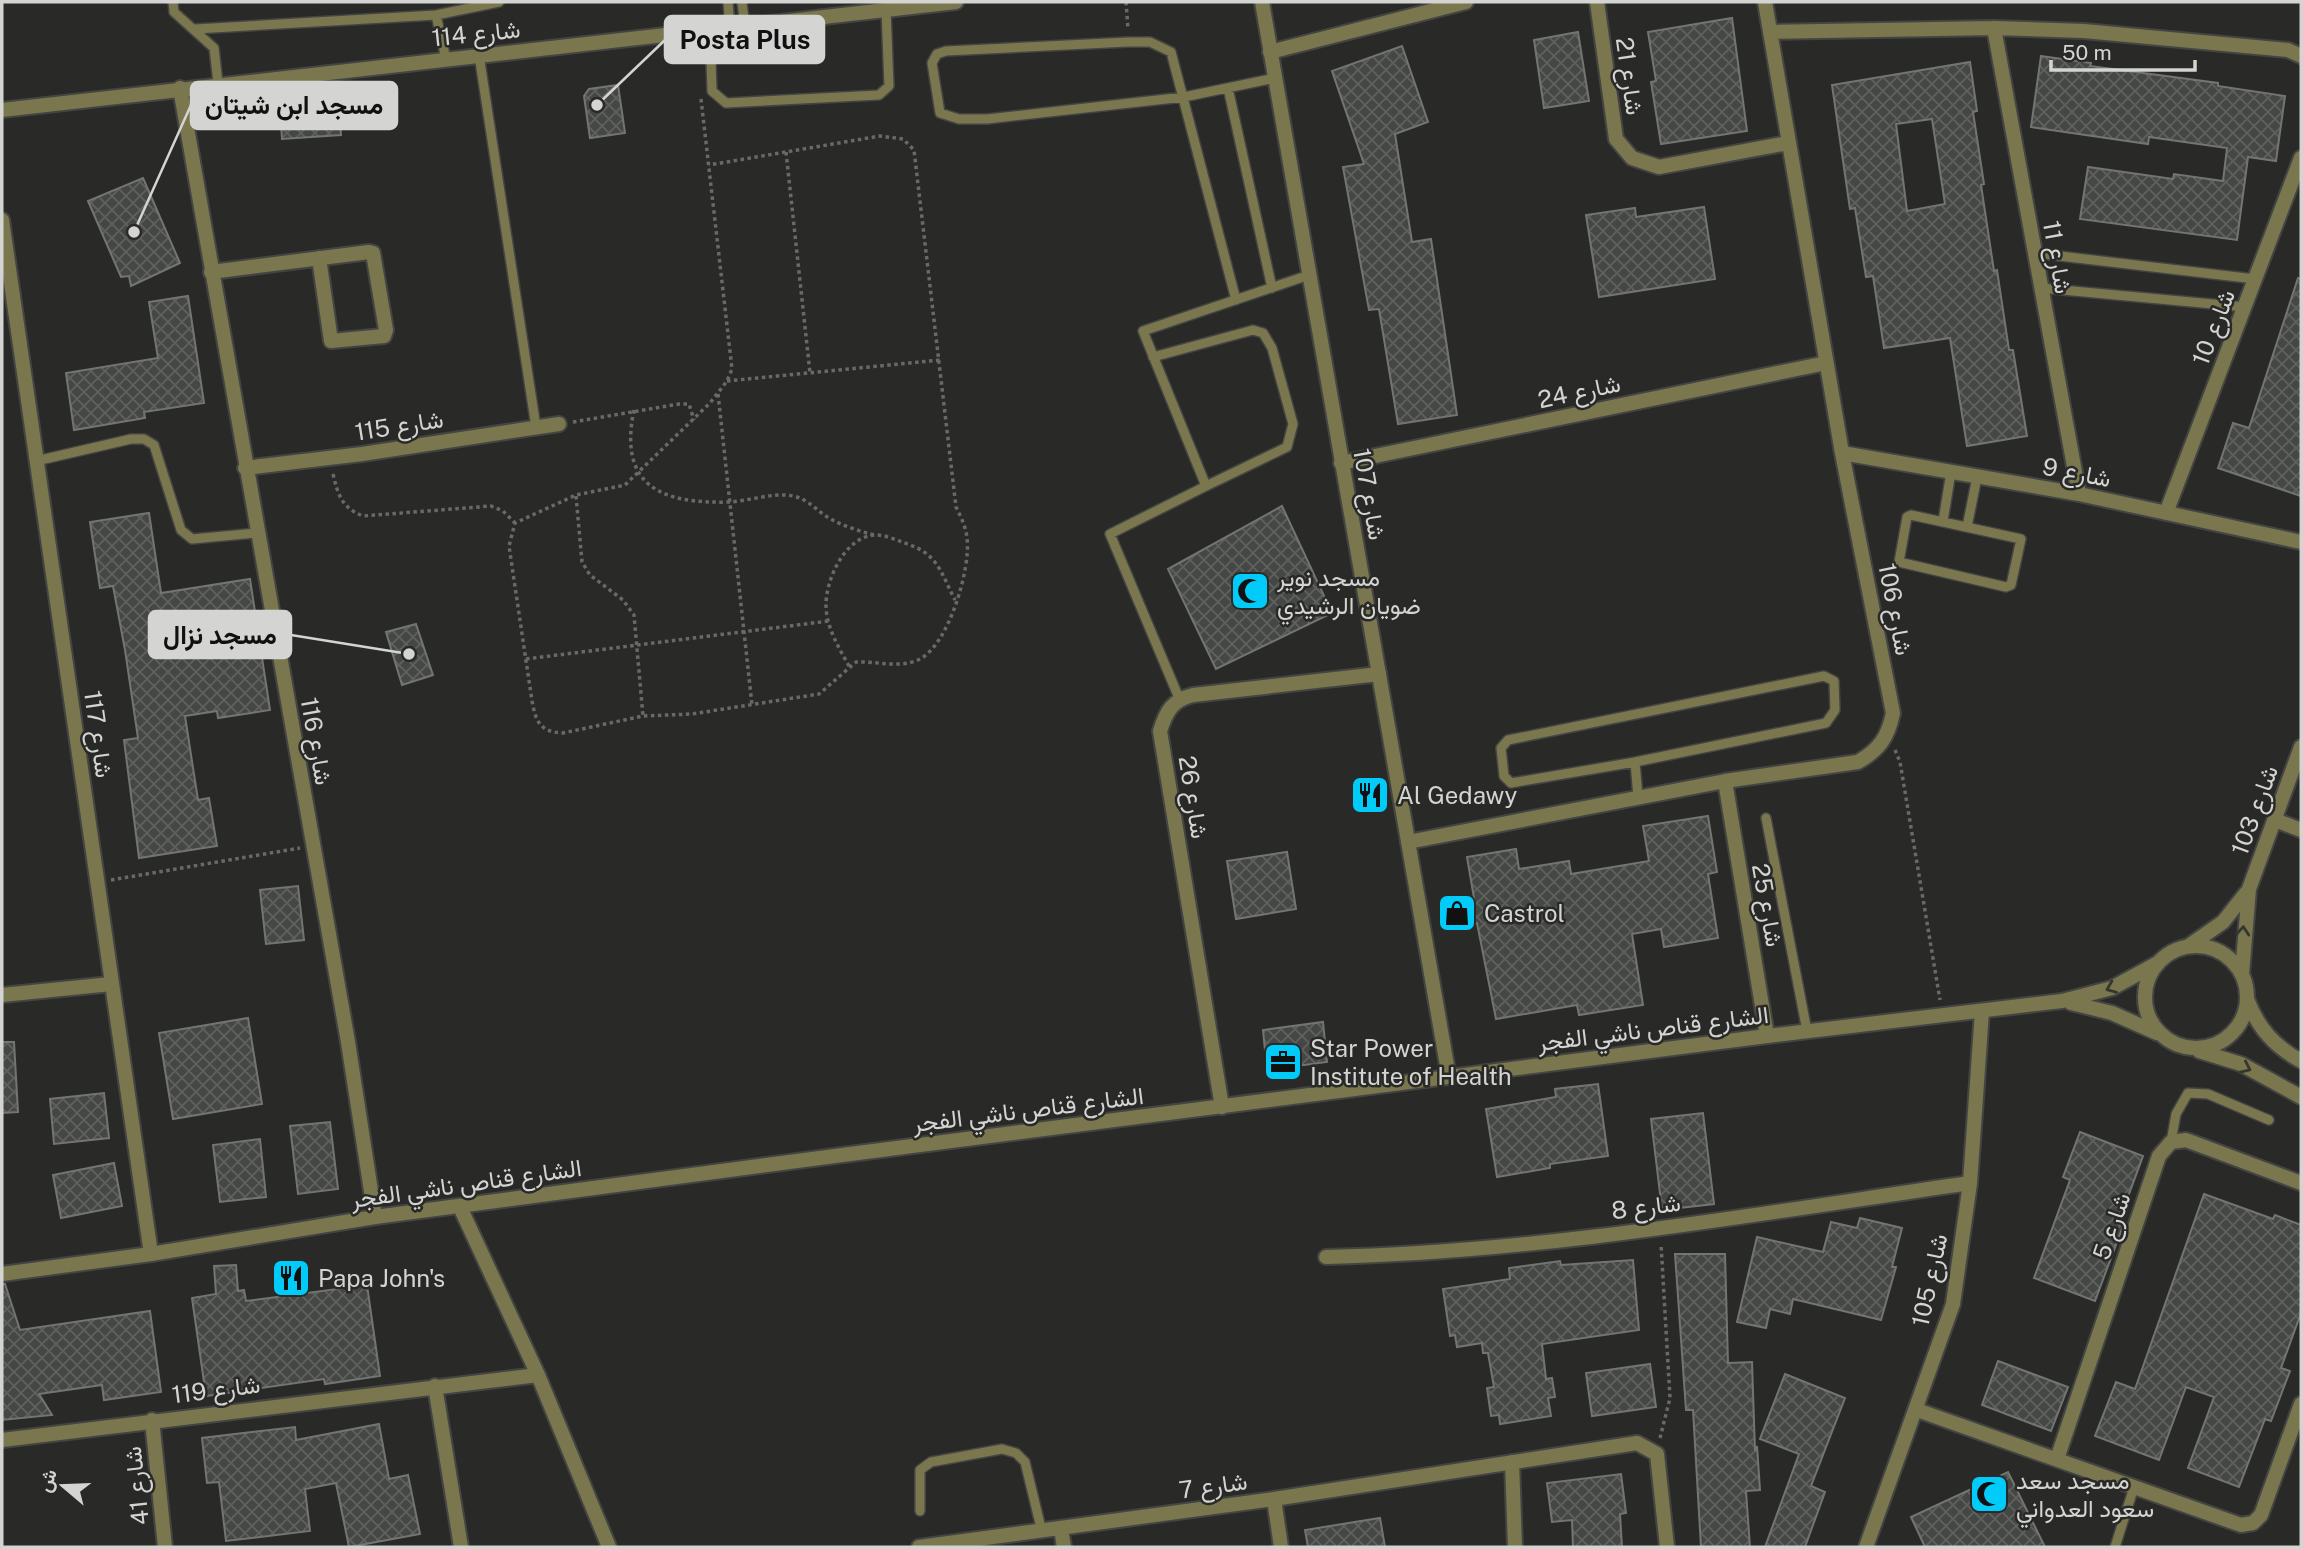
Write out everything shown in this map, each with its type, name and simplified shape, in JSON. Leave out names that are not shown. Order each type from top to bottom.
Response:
[{"type":"street","name":"شارع 114","points":[[2,110],[218,83],[956,2]]},
{"type":"street","name":"شارع 107","points":[[1262,2],[1449,1077]]},
{"type":"street","points":[[1270,52],[1465,2]]},
{"type":"street","name":"شارع 21","points":[[1597,2],[1616,139],[1632,158],[1659,167],[1788,143]]},
{"type":"street","name":"شارع 106","points":[[1765,2],[1842,453],[1893,713],[1888,735]]},
{"type":"street","points":[[1770,32],[1994,28],[2084,31],[2288,50],[2301,56]]},
{"type":"street","name":"شارع 11","points":[[1994,28],[2078,494]]},
{"type":"street","name":"شارع 116","points":[[180,89],[313,846],[374,1217]]},
{"type":"street","name":"شارع 10","points":[[2166,513],[2301,158]]},
{"type":"street","name":"شارع 117","points":[[2,220],[151,1254]]},
{"type":"street","points":[[211,272],[319,258],[369,252],[374,254],[384,336],[331,341],[319,258]]},
{"type":"street","name":"شارع 24","points":[[1341,464],[1826,363]]},
{"type":"street","name":"شارع 115","points":[[245,468],[559,424]]},
{"type":"street","name":"شارع 9","points":[[1842,453],[2078,494],[2301,542]]},
{"type":"street","points":[[1179,698],[1379,674]]},
{"type":"street","name":"شارع 26","points":[[1179,698],[1166,711],[1160,731],[1222,1107]]},
{"type":"street","points":[[1408,842],[1725,780],[1858,762],[1875,752],[1888,735]]},
{"type":"street","name":"شارع 103","points":[[2242,974],[2243,931],[2249,889],[2301,747]]},
{"type":"street","name":"شارع 25","points":[[1725,780],[1768,1036]]},
{"type":"street","points":[[2274,820],[2301,830]]},
{"type":"street","name":"شارع 103","points":[[2190,945],[2223,922],[2249,889]]},
{"type":"street","points":[[2301,1061],[2269,1038],[2259,1025],[2247,999],[2242,974],[2233,961],[2220,952],[2190,945],[2172,951],[2156,964],[2144,992],[2145,1006],[2158,1033],[2172,1043],[2241,1065],[2301,1097]]},
{"type":"street","name":"الشارع قناص ناشي الفجر","points":[[2,1274],[151,1254],[374,1217],[1807,1031],[2062,1001],[2112,988],[2156,964]]},
{"type":"street","points":[[2,995],[111,984]]},
{"type":"street","points":[[2188,1048],[2216,1045],[2229,1037],[2245,1013],[2247,999]]},
{"type":"street","name":"الشارع قناص ناشي الفجر","points":[[2062,1001],[2112,1013],[2158,1033]]},
{"type":"street","name":"شارع 105","points":[[1866,1547],[1953,1304],[1970,1183],[1982,1011]]},
{"type":"street","points":[[2171,1142],[2186,1140],[2301,1183]]},
{"type":"street","name":"شارع 5","points":[[2057,1460],[2159,1156],[2171,1142]]},
{"type":"street","name":"شارع 8","points":[[1326,1257],[1427,1255],[1660,1228],[1970,1183]]},
{"type":"street","points":[[460,1207],[538,1375],[609,1547]]},
{"type":"street","name":"شارع 119","points":[[2,1440],[538,1375]]},
{"type":"street","points":[[435,1386],[461,1547]]},
{"type":"street","points":[[1917,1410],[2241,1525],[2253,1523],[2262,1515],[2301,1404]]},
{"type":"street","name":"شارع 41","points":[[152,1420],[165,1547]]},
{"type":"street","name":"شارع 7","points":[[919,1547],[1274,1499],[1637,1443],[1657,1454]]},
{"type":"street","points":[[1657,1454],[1667,1547]]},
{"type":"street","points":[[1512,1462],[1515,1547]]},
{"type":"street","points":[[1274,1499],[1282,1547]]},
{"type":"street","points":[[1061,1529],[1063,1547]]},
{"type":"lane","points":[[173,2],[174,12],[214,48],[218,83]]},
{"type":"lane","points":[[195,29],[436,15],[499,2]]},
{"type":"lane","points":[[728,2],[737,28]]},
{"type":"lane","points":[[737,28],[742,2]]},
{"type":"lane","points":[[709,31],[712,92],[726,103],[879,95],[889,86],[886,10]]},
{"type":"lane","points":[[436,15],[446,59]]},
{"type":"lane","points":[[1236,300],[1184,97],[1171,52],[1150,42],[1128,42],[937,54],[932,63],[940,113],[959,119],[987,119],[1184,97],[1275,78]]},
{"type":"lane","points":[[479,55],[536,427]]},
{"type":"lane","points":[[1228,88],[1272,288]]},
{"type":"lane","points":[[2034,253],[2255,279]]},
{"type":"lane","points":[[1206,486],[1143,331],[1310,275]]},
{"type":"lane","points":[[2041,288],[2245,307]]},
{"type":"lane","points":[[1153,357],[1253,330],[1263,333],[1272,348],[1293,424],[1287,447],[1110,534],[1179,698]]},
{"type":"lane","points":[[36,461],[131,439],[144,439],[153,445],[181,530],[192,539],[257,533]]},
{"type":"lane","points":[[1943,521],[1951,472]]},
{"type":"lane","points":[[1967,527],[1977,477]]},
{"type":"lane","points":[[1911,515],[1943,521],[2021,539],[2009,587],[1899,562],[1907,517],[1911,515]]},
{"type":"lane","points":[[1824,676],[1834,681],[1835,710],[1826,723],[1635,762],[1511,783],[1504,776],[1501,748],[1508,740],[1798,681],[1824,676]]},
{"type":"lane","points":[[1635,762],[1637,797]]},
{"type":"lane","points":[[1766,818],[1807,1031]]},
{"type":"lane","points":[[2171,1142],[2176,1115],[2188,1093],[2208,1094],[2269,1120]]},
{"type":"lane","points":[[920,1511],[920,1470],[925,1466],[931,1462],[1002,1449],[1016,1453],[1025,1461],[1042,1532]]},
{"type":"lane","points":[[2115,1547],[2134,1487]]},
{"type":"path","points":[[1126,2],[1128,42]]},
{"type":"path","points":[[699,86],[732,369],[718,394],[638,475],[613,490],[594,490],[576,495],[516,523],[509,546],[536,719],[541,728],[563,733],[643,716],[692,714],[820,694],[849,666],[867,662],[902,664],[921,658],[938,641],[965,573],[967,537],[956,507],[917,156],[910,143],[894,135],[709,165]]},
{"type":"path","points":[[786,152],[810,373]]},
{"type":"path","points":[[727,381],[940,360]]},
{"type":"path","points":[[718,394],[752,705]]},
{"type":"path","points":[[559,424],[634,410],[689,404],[694,420]]},
{"type":"path","points":[[634,410],[629,431],[638,475],[651,487],[682,499],[730,502],[790,495],[804,500],[836,522],[874,535],[893,538],[925,553],[941,571],[956,601]]},
{"type":"path","points":[[329,458],[340,499],[348,510],[363,516],[491,506],[503,511],[516,523]]},
{"type":"path","points":[[576,495],[582,562],[590,575],[629,607],[634,615],[643,716]]},
{"type":"path","points":[[849,666],[829,621],[826,607],[834,569],[854,546],[874,535]]},
{"type":"path","points":[[526,659],[829,621]]},
{"type":"path","points":[[1888,735],[1900,762],[1943,1015]]},
{"type":"path","points":[[98,882],[313,846]]},
{"type":"path","points":[[1657,1454],[1670,1398],[1660,1228]]},
{"type":"building","points":[[1732,18],[1747,131],[1661,144],[1651,82],[1656,81],[1648,32]]},
{"type":"building","points":[[1578,32],[1589,101],[1544,108],[1534,40]]},
{"type":"building","points":[[1402,46],[1428,122],[1395,134],[1412,242],[1431,239],[1457,415],[1398,424],[1379,309],[1369,310],[1343,167],[1364,164],[1332,71]]},
{"type":"building","points":[[2041,56],[2285,96],[2276,161],[2248,157],[2237,240],[2080,219],[2088,167],[2173,179],[2174,174],[2223,181],[2227,148],[2149,137],[2148,144],[2031,127]]},
{"type":"building","points":[[1970,62],[1977,111],[1973,112],[1984,184],[1981,185],[1994,271],[1997,270],[2009,350],[2013,350],[2027,436],[1967,446],[1950,338],[1884,348],[1873,276],[1866,277],[1855,208],[1850,209],[1832,85]],"holes":[[[1932,119],[1945,204],[1907,211],[1896,124]]]},
{"type":"building","points":[[618,85],[625,133],[590,138],[584,96],[589,89]]},
{"type":"building","points":[[338,91],[341,135],[282,139],[279,94]]},
{"type":"building","points":[[143,178],[180,263],[131,286],[129,276],[121,277],[88,201]]},
{"type":"building","points":[[1704,207],[1715,279],[1599,297],[1586,215],[1635,208],[1636,217]]},
{"type":"building","points":[[2298,278],[2301,279],[2301,496],[2218,468],[2233,423],[2249,428]]},
{"type":"building","points":[[188,296],[204,403],[144,412],[145,418],[74,430],[66,373],[158,358],[149,302]]},
{"type":"building","name":"مسجد نوير ضويان الرشيدي","points":[[1282,506],[1332,613],[1216,669],[1168,569]]},
{"type":"building","points":[[149,513],[161,593],[250,579],[270,710],[218,718],[217,711],[185,716],[198,800],[209,798],[217,846],[139,858],[124,740],[138,738],[113,586],[100,588],[90,522]]},
{"type":"building","points":[[416,624],[433,675],[402,685],[386,632]]},
{"type":"building","name":"Al Gedawy","points":[[1377,781],[1381,806],[1363,808],[1359,783]]},
{"type":"building","points":[[1708,816],[1717,872],[1708,874],[1718,938],[1664,947],[1661,929],[1632,934],[1643,1005],[1579,1015],[1577,1005],[1496,1019],[1477,923],[1450,926],[1447,901],[1474,898],[1467,857],[1516,849],[1519,869],[1569,861],[1571,874],[1649,861],[1643,826]]},
{"type":"building","points":[[1287,852],[1296,909],[1236,919],[1227,861]]},
{"type":"building","points":[[298,886],[304,940],[266,944],[260,890]]},
{"type":"building","points":[[248,1018],[262,1104],[173,1119],[159,1033]]},
{"type":"building","points":[[1323,1022],[1327,1062],[1267,1070],[1263,1030]]},
{"type":"building","points":[[2,1042],[14,1042],[18,1112],[2,1113]]},
{"type":"building","points":[[1598,1084],[1608,1156],[1550,1164],[1550,1168],[1497,1177],[1486,1109],[1556,1097],[1555,1089]]},
{"type":"building","points":[[104,1093],[109,1138],[54,1144],[50,1099]]},
{"type":"building","points":[[1703,1113],[1714,1204],[1662,1210],[1651,1119]]},
{"type":"building","points":[[330,1122],[338,1189],[298,1194],[290,1126]]},
{"type":"building","points":[[2080,1132],[2143,1156],[2118,1224],[2123,1226],[2095,1301],[2034,1278],[2070,1180],[2063,1177]]},
{"type":"building","points":[[260,1139],[266,1197],[220,1202],[213,1145]]},
{"type":"building","points":[[114,1163],[122,1206],[61,1218],[53,1175]]},
{"type":"building","points":[[2204,1194],[2273,1219],[2275,1215],[2301,1225],[2301,1313],[2281,1368],[2290,1371],[2271,1421],[2265,1419],[2239,1487],[2188,1468],[2214,1397],[2186,1387],[2159,1460],[2095,1436],[2116,1382],[2135,1389]]},
{"type":"building","points":[[1860,1218],[1902,1228],[1892,1267],[1896,1267],[1881,1320],[1793,1299],[1790,1314],[1770,1309],[1766,1328],[1737,1322],[1757,1237],[1823,1252],[1831,1222],[1857,1228]]},
{"type":"building","points":[[1675,1254],[1725,1254],[1728,1363],[1752,1362],[1755,1451],[1757,1446],[1760,1490],[1746,1491],[1750,1547],[1701,1547],[1693,1410],[1686,1410]]},
{"type":"building","points":[[1633,1260],[1639,1330],[1542,1344],[1546,1379],[1552,1378],[1555,1397],[1548,1398],[1551,1416],[1500,1424],[1499,1415],[1491,1416],[1487,1388],[1494,1387],[1488,1353],[1483,1353],[1482,1343],[1457,1347],[1455,1335],[1450,1336],[1443,1289],[1510,1279],[1509,1268],[1560,1261],[1561,1265]]},
{"type":"building","points":[[236,1265],[238,1291],[244,1290],[246,1301],[367,1285],[380,1376],[325,1384],[324,1379],[206,1396],[192,1298],[216,1294],[214,1266]]},
{"type":"building","points":[[2,1284],[5,1284],[20,1330],[150,1311],[161,1392],[104,1400],[102,1385],[39,1394],[52,1415],[2,1420]]},
{"type":"building","points":[[1998,1361],[2068,1387],[2051,1431],[1982,1405]]},
{"type":"building","points":[[1650,1364],[1656,1407],[1592,1416],[1586,1373]]},
{"type":"building","points":[[1785,1374],[1845,1398],[1811,1486],[1825,1492],[1805,1547],[1765,1547],[1799,1454],[1760,1439]]},
{"type":"building","points":[[379,1424],[389,1479],[408,1475],[420,1534],[349,1547],[336,1483],[305,1489],[310,1531],[226,1541],[219,1482],[207,1483],[202,1438],[295,1427],[296,1440]]},
{"type":"building","name":"مسجد سعد سعود العدواني","points":[[2008,1472],[2045,1547],[1925,1547],[1911,1517]]},
{"type":"building","points":[[1621,1474],[1626,1513],[1620,1514],[1622,1547],[1573,1547],[1572,1520],[1552,1522],[1547,1483]]},
{"type":"building","points":[[1380,1518],[1385,1547],[1308,1547],[1305,1530]]},
{"type":"place","name":"Posta Plus","points":[[597,105]]},
{"type":"place","name":"مسجد ابن شيتان","points":[[134,232]]},
{"type":"place","name":"مسجد نوير ضويان الرشيدي","points":[[1250,591]]},
{"type":"place","name":"مسجد نزال","points":[[409,654]]},
{"type":"place","name":"Al Gedawy","points":[[1370,795]]},
{"type":"place","name":"Castrol","points":[[1457,913]]},
{"type":"place","name":"Star Power Institute of Health","points":[[1283,1062]]},
{"type":"place","name":"Papa John's","points":[[291,1278]]},
{"type":"place","name":"مسجد سعد سعود العدواني","points":[[1989,1494]]}]
